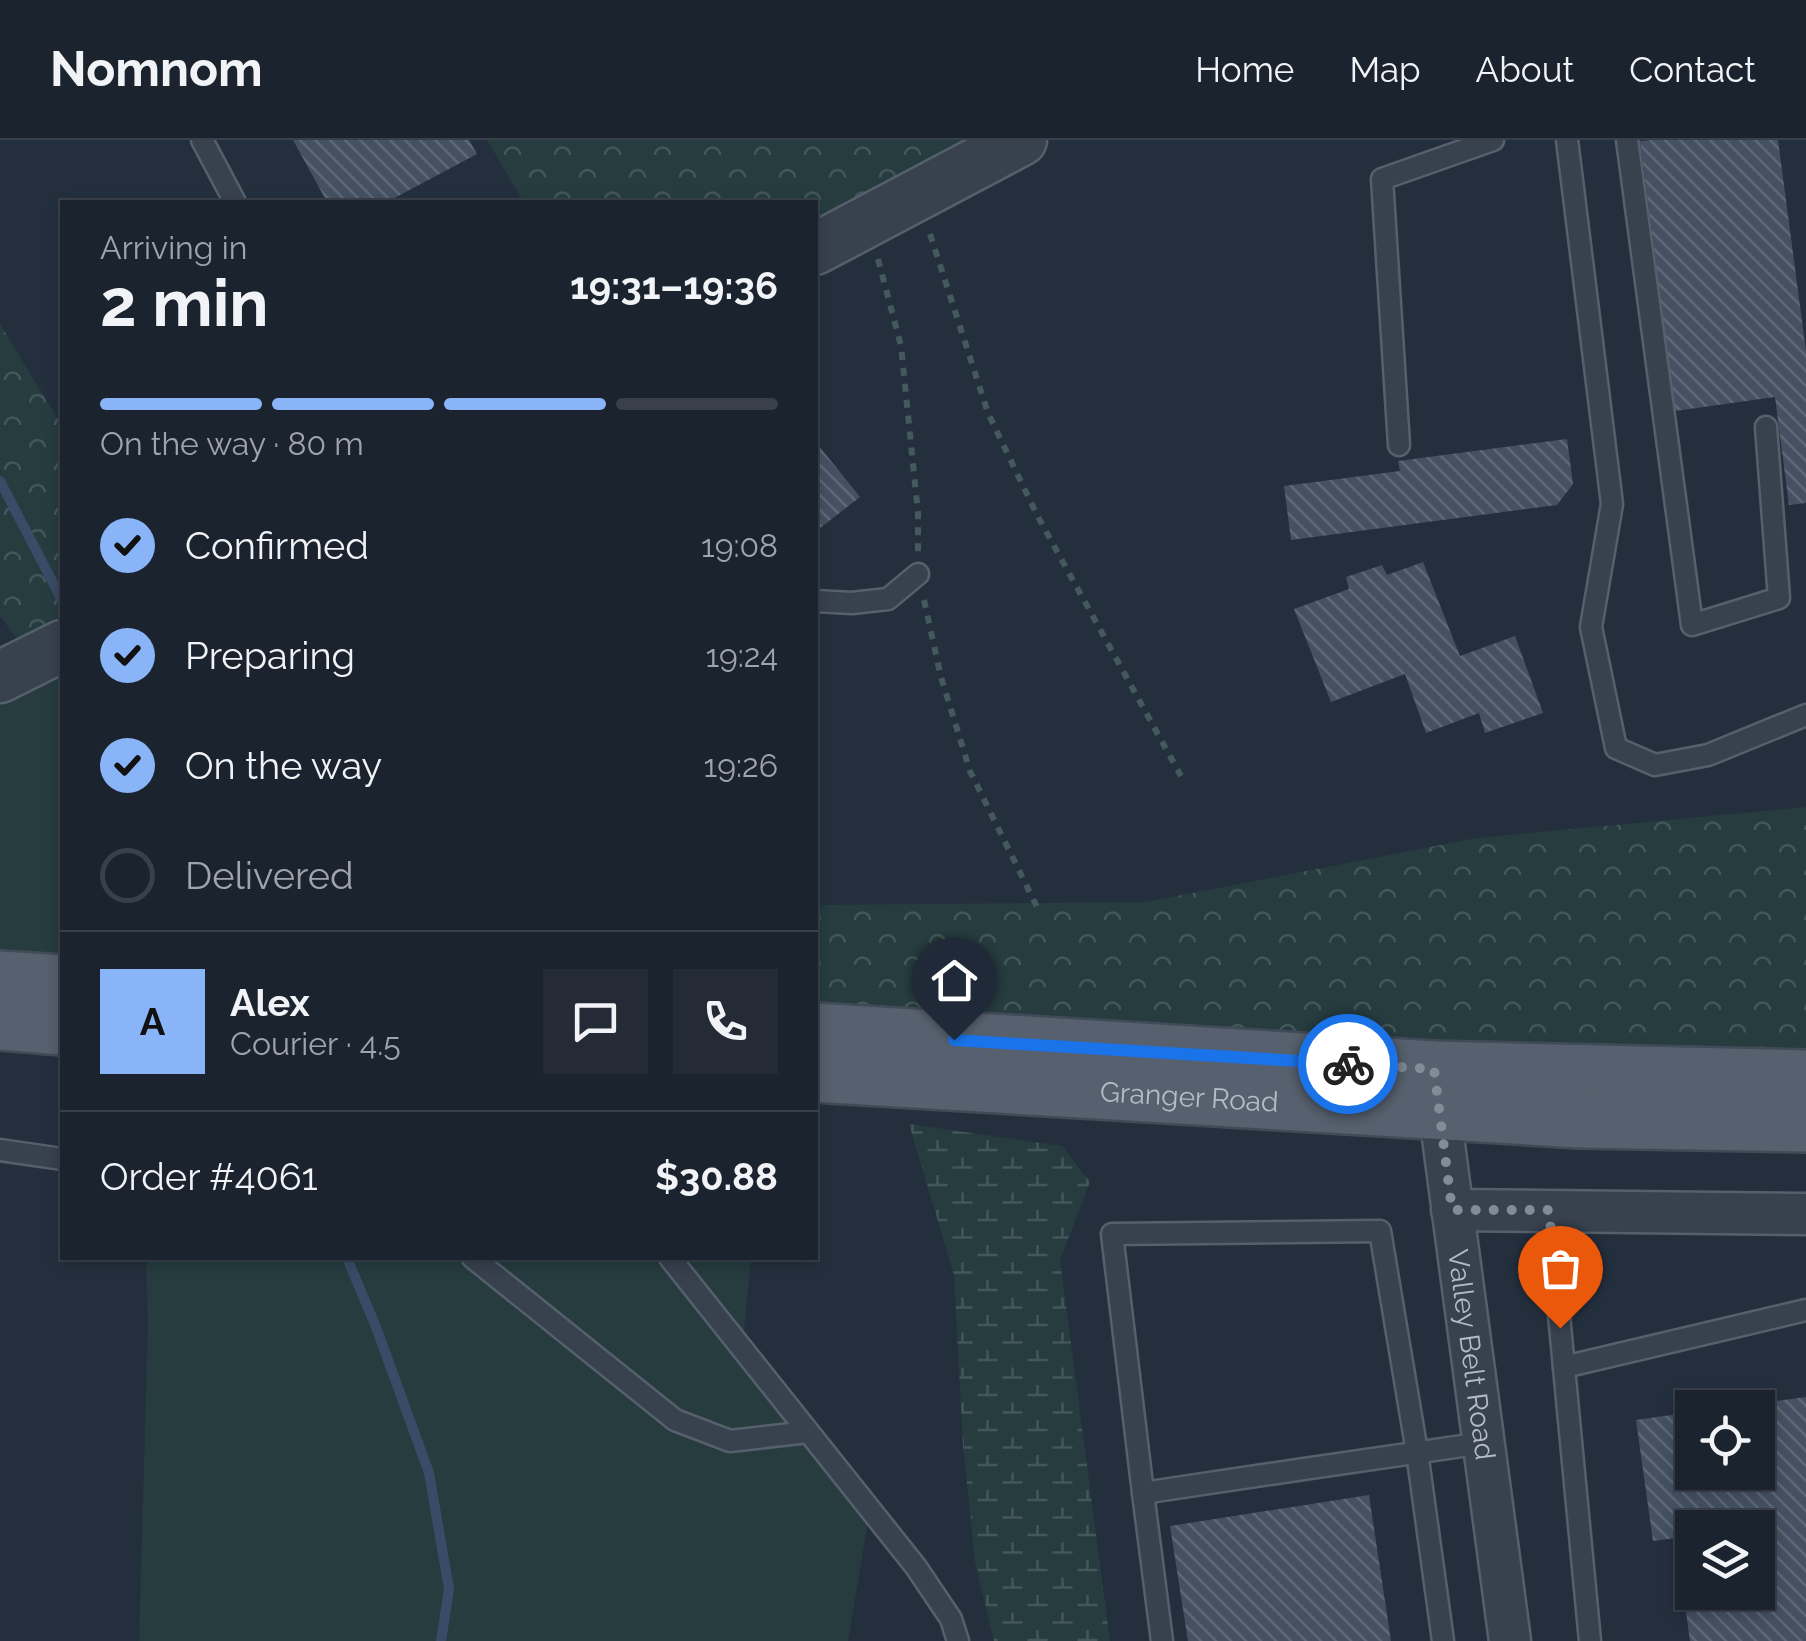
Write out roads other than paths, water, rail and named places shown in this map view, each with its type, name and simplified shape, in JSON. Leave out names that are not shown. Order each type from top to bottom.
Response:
[{"type":"main road","points":[[0,978],[60,983]]},
{"type":"main road","points":[[0,1022],[60,1026]]},
{"type":"main road","name":"Granger Road","points":[[818,1030],[1437,1090],[1579,1120],[1806,1124]]},
{"type":"main road","name":"Granger Road","points":[[818,1074],[1437,1090],[1806,1078]]},
{"type":"street","points":[[818,248],[1020,140]]},
{"type":"street","name":"Valley Belt Road","points":[[1437,1090],[1510,1641]]},
{"type":"street","points":[[1452,1210],[1806,1214]]},
{"type":"lane","points":[[202,140],[235,200]]},
{"type":"lane","points":[[1399,445],[1382,179],[1492,140]]},
{"type":"lane","points":[[1567,140],[1612,504],[1591,627],[1616,748],[1655,765],[1708,756],[1806,716]]},
{"type":"lane","points":[[1628,140],[1692,625],[1779,598],[1766,427]]},
{"type":"lane","points":[[818,600],[852,603],[888,599],[918,574]]},
{"type":"lane","points":[[0,1150],[60,1160]]},
{"type":"lane","points":[[1549,1210],[1590,1641]]},
{"type":"lane","points":[[1162,1641],[1112,1234],[1380,1231],[1417,1452],[1443,1641]]},
{"type":"lane","points":[[475,1260],[675,1420],[730,1441],[808,1432]]},
{"type":"lane","points":[[672,1260],[916,1567],[951,1619],[958,1641]]},
{"type":"lane","points":[[1564,1367],[1806,1310]]},
{"type":"lane","points":[[1143,1493],[1483,1442]]},
{"type":"waterway","points":[[0,481],[60,596]]},
{"type":"waterway","points":[[348,1260],[429,1473],[449,1589],[441,1641]]}]
